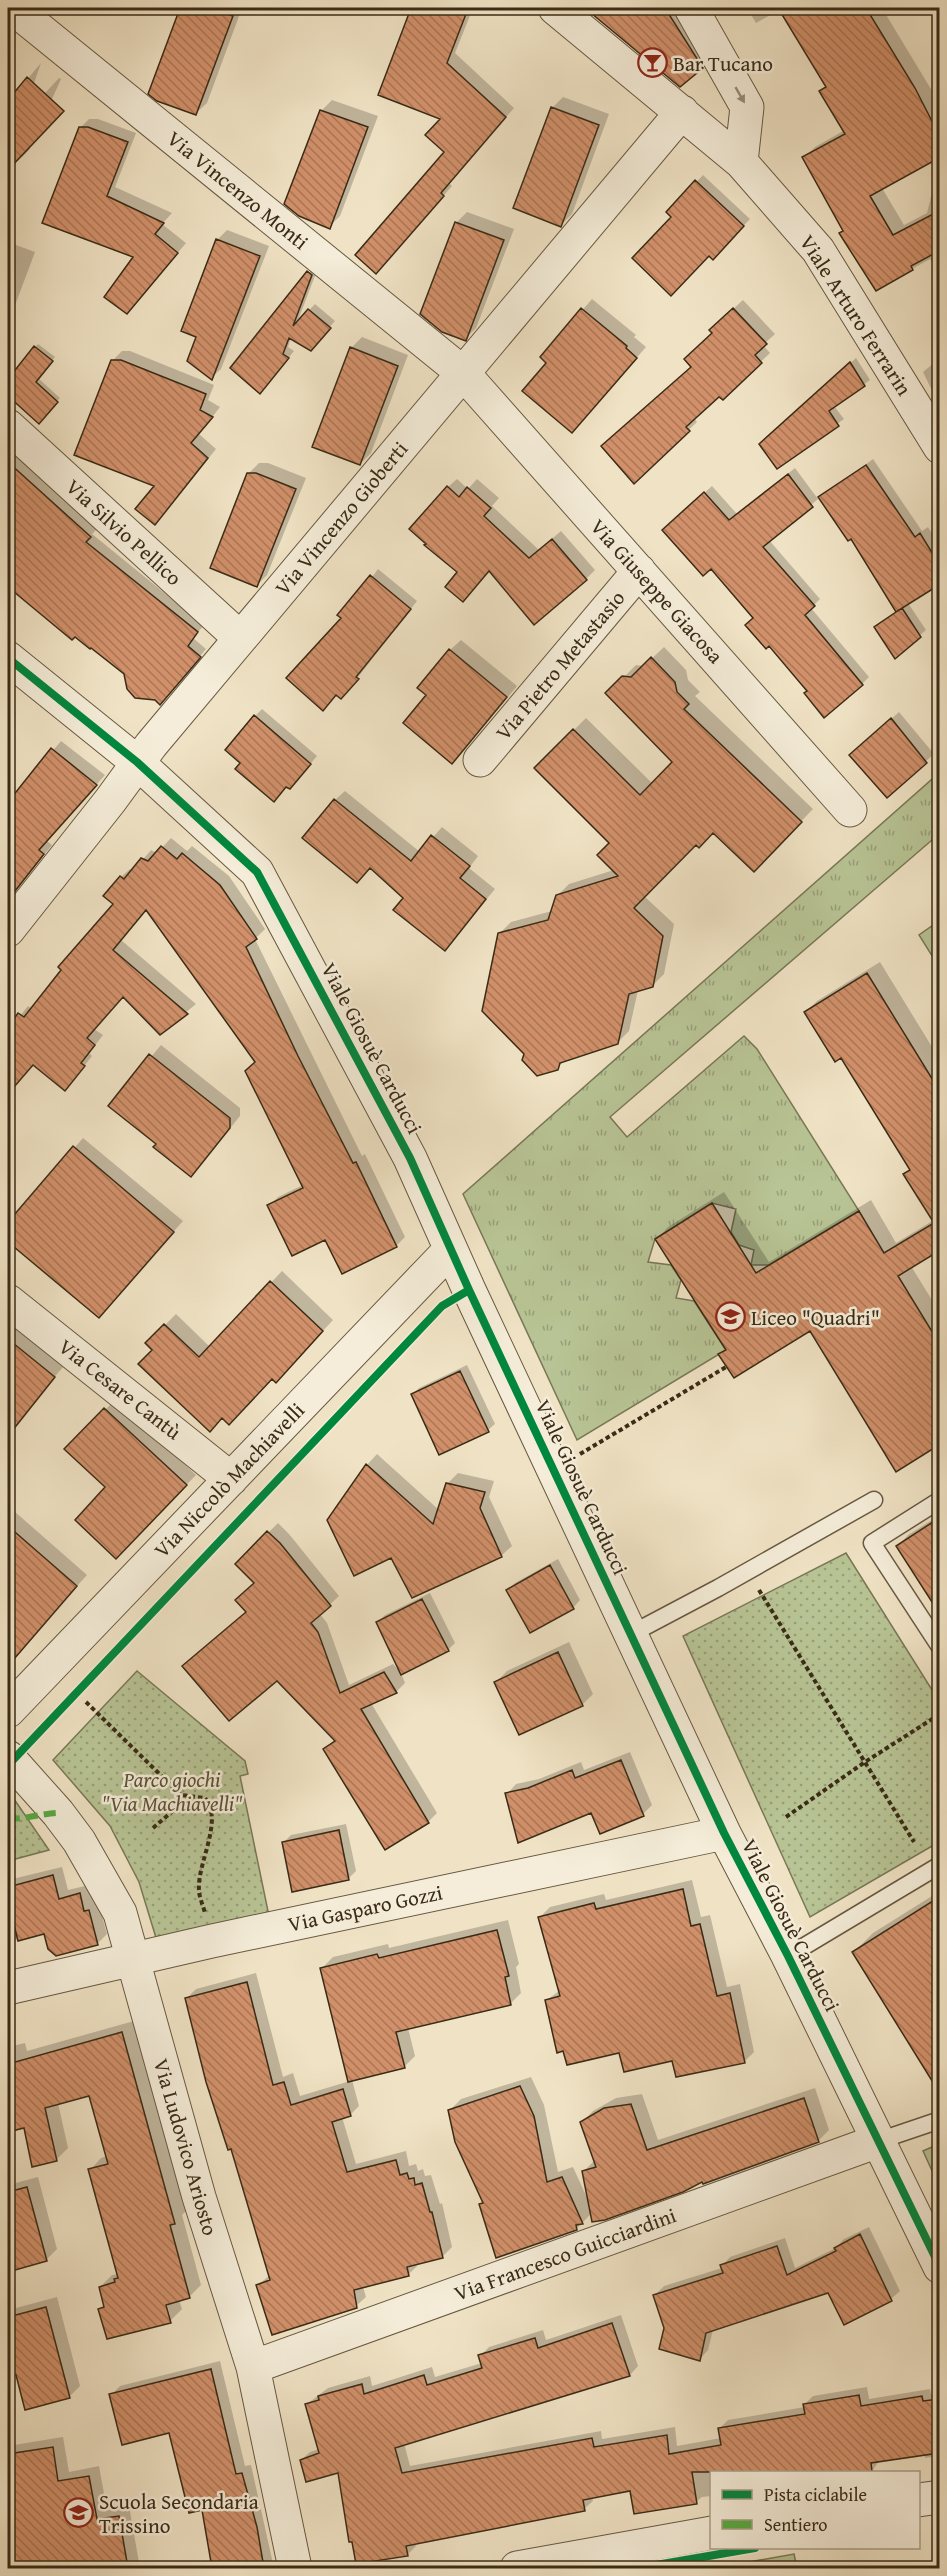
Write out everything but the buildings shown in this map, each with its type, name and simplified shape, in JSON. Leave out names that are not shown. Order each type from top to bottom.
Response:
[{"type":"street","name":"Via Vincenzo Monti","points":[[14,8],[464,373]]},
{"type":"street","name":"Viale Arturo Ferrarin","points":[[555,8],[741,162],[818,250],[939,447]]},
{"type":"street","points":[[691,8],[747,107],[741,162]]},
{"type":"street","name":"Via Vincenzo Gioberti","points":[[8,930],[110,801],[137,762],[682,112]]},
{"type":"street","name":"Via Giuseppe Giacosa","points":[[464,373],[850,810]]},
{"type":"street","name":"Via Silvio Pellico","points":[[8,426],[240,638]]},
{"type":"street","name":"Via Pietro Metastasio","points":[[480,760],[639,571]]},
{"type":"street","name":"Viale Giosuè Carducci","points":[[8,658],[137,762],[257,872],[410,1158],[450,1250],[724,1833],[788,1956],[939,2267]]},
{"type":"street","name":"Via Niccolò Machiavelli","points":[[8,1711],[450,1250]]},
{"type":"street","name":"Via Cesare Cantù","points":[[8,1301],[231,1479]]},
{"type":"street","name":"Via Ludovico Ariosto","points":[[8,1757],[58,1813],[79,1841],[120,1913],[198,2197],[253,2367],[295,2568]]},
{"type":"street","name":"Via Gasparo Gozzi","points":[[8,1988],[724,1833]]},
{"type":"street","name":"Via Francesco Guicciardini","points":[[253,2367],[878,2141]]},
{"type":"street","points":[[518,2568],[710,2533]]},
{"type":"lane","points":[[631,1634],[874,1500]]},
{"type":"lane","points":[[939,1500],[872,1543],[939,1647]]},
{"type":"lane","points":[[788,1956],[939,1865]]},
{"type":"lane","points":[[878,2141],[939,2120]]},
{"type":"path","points":[[553,1468],[726,1367]]},
{"type":"path","points":[[747,1571],[915,1842]]},
{"type":"path","points":[[86,1702],[181,1795],[205,1798],[212,1806],[212,1820],[199,1889],[207,1919]]},
{"type":"path","points":[[786,1817],[939,1714]]},
{"type":"path","points":[[153,1828],[190,1797]]},
{"type":"path","points":[[212,1806],[227,1800]]},
{"type":"green space","points":[[939,773],[939,834],[610,1117],[627,1137],[744,1036],[757,1049],[859,1211],[769,1265],[751,1265],[754,1250],[739,1245],[731,1232],[736,1209],[712,1203],[655,1239],[648,1262],[671,1265],[681,1280],[676,1298],[694,1301],[726,1350],[577,1440],[463,1194]]},
{"type":"green space","points":[[939,921],[939,967],[919,935]]},
{"type":"green space","points":[[846,1553],[939,1701],[939,1842],[810,1917],[683,1636]]},
{"type":"green space","name":"Parco giochi \"Via Machiavelli\"","points":[[137,1671],[245,1761],[248,1774],[240,1776],[269,1916],[157,1941],[139,1882],[110,1826],[53,1760]]},
{"type":"green space","points":[[8,1794],[14,1799],[49,1850],[8,1861]]},
{"type":"green space","points":[[939,2144],[939,2186],[923,2151]]},
{"type":"green space","points":[[794,2554],[797,2568],[716,2568]]},
{"type":"marked path","points":[[8,1818],[58,1813]]},
{"type":"cycle path","points":[[8,658],[137,762],[257,872],[410,1158],[469,1290],[724,1833],[788,1956],[940,2267]]},
{"type":"cycle path","points":[[12,1761],[442,1306],[469,1290]]},
{"type":"cycle path","points":[[639,2568],[749,2549]]},
{"type":"place","name":"Bar Tucano","points":[[652,63]]},
{"type":"place","name":"Liceo \"Quadri\"","points":[[730,1317]]},
{"type":"place","name":"Scuola Secondaria Trissino","points":[[78,2513]]}]
